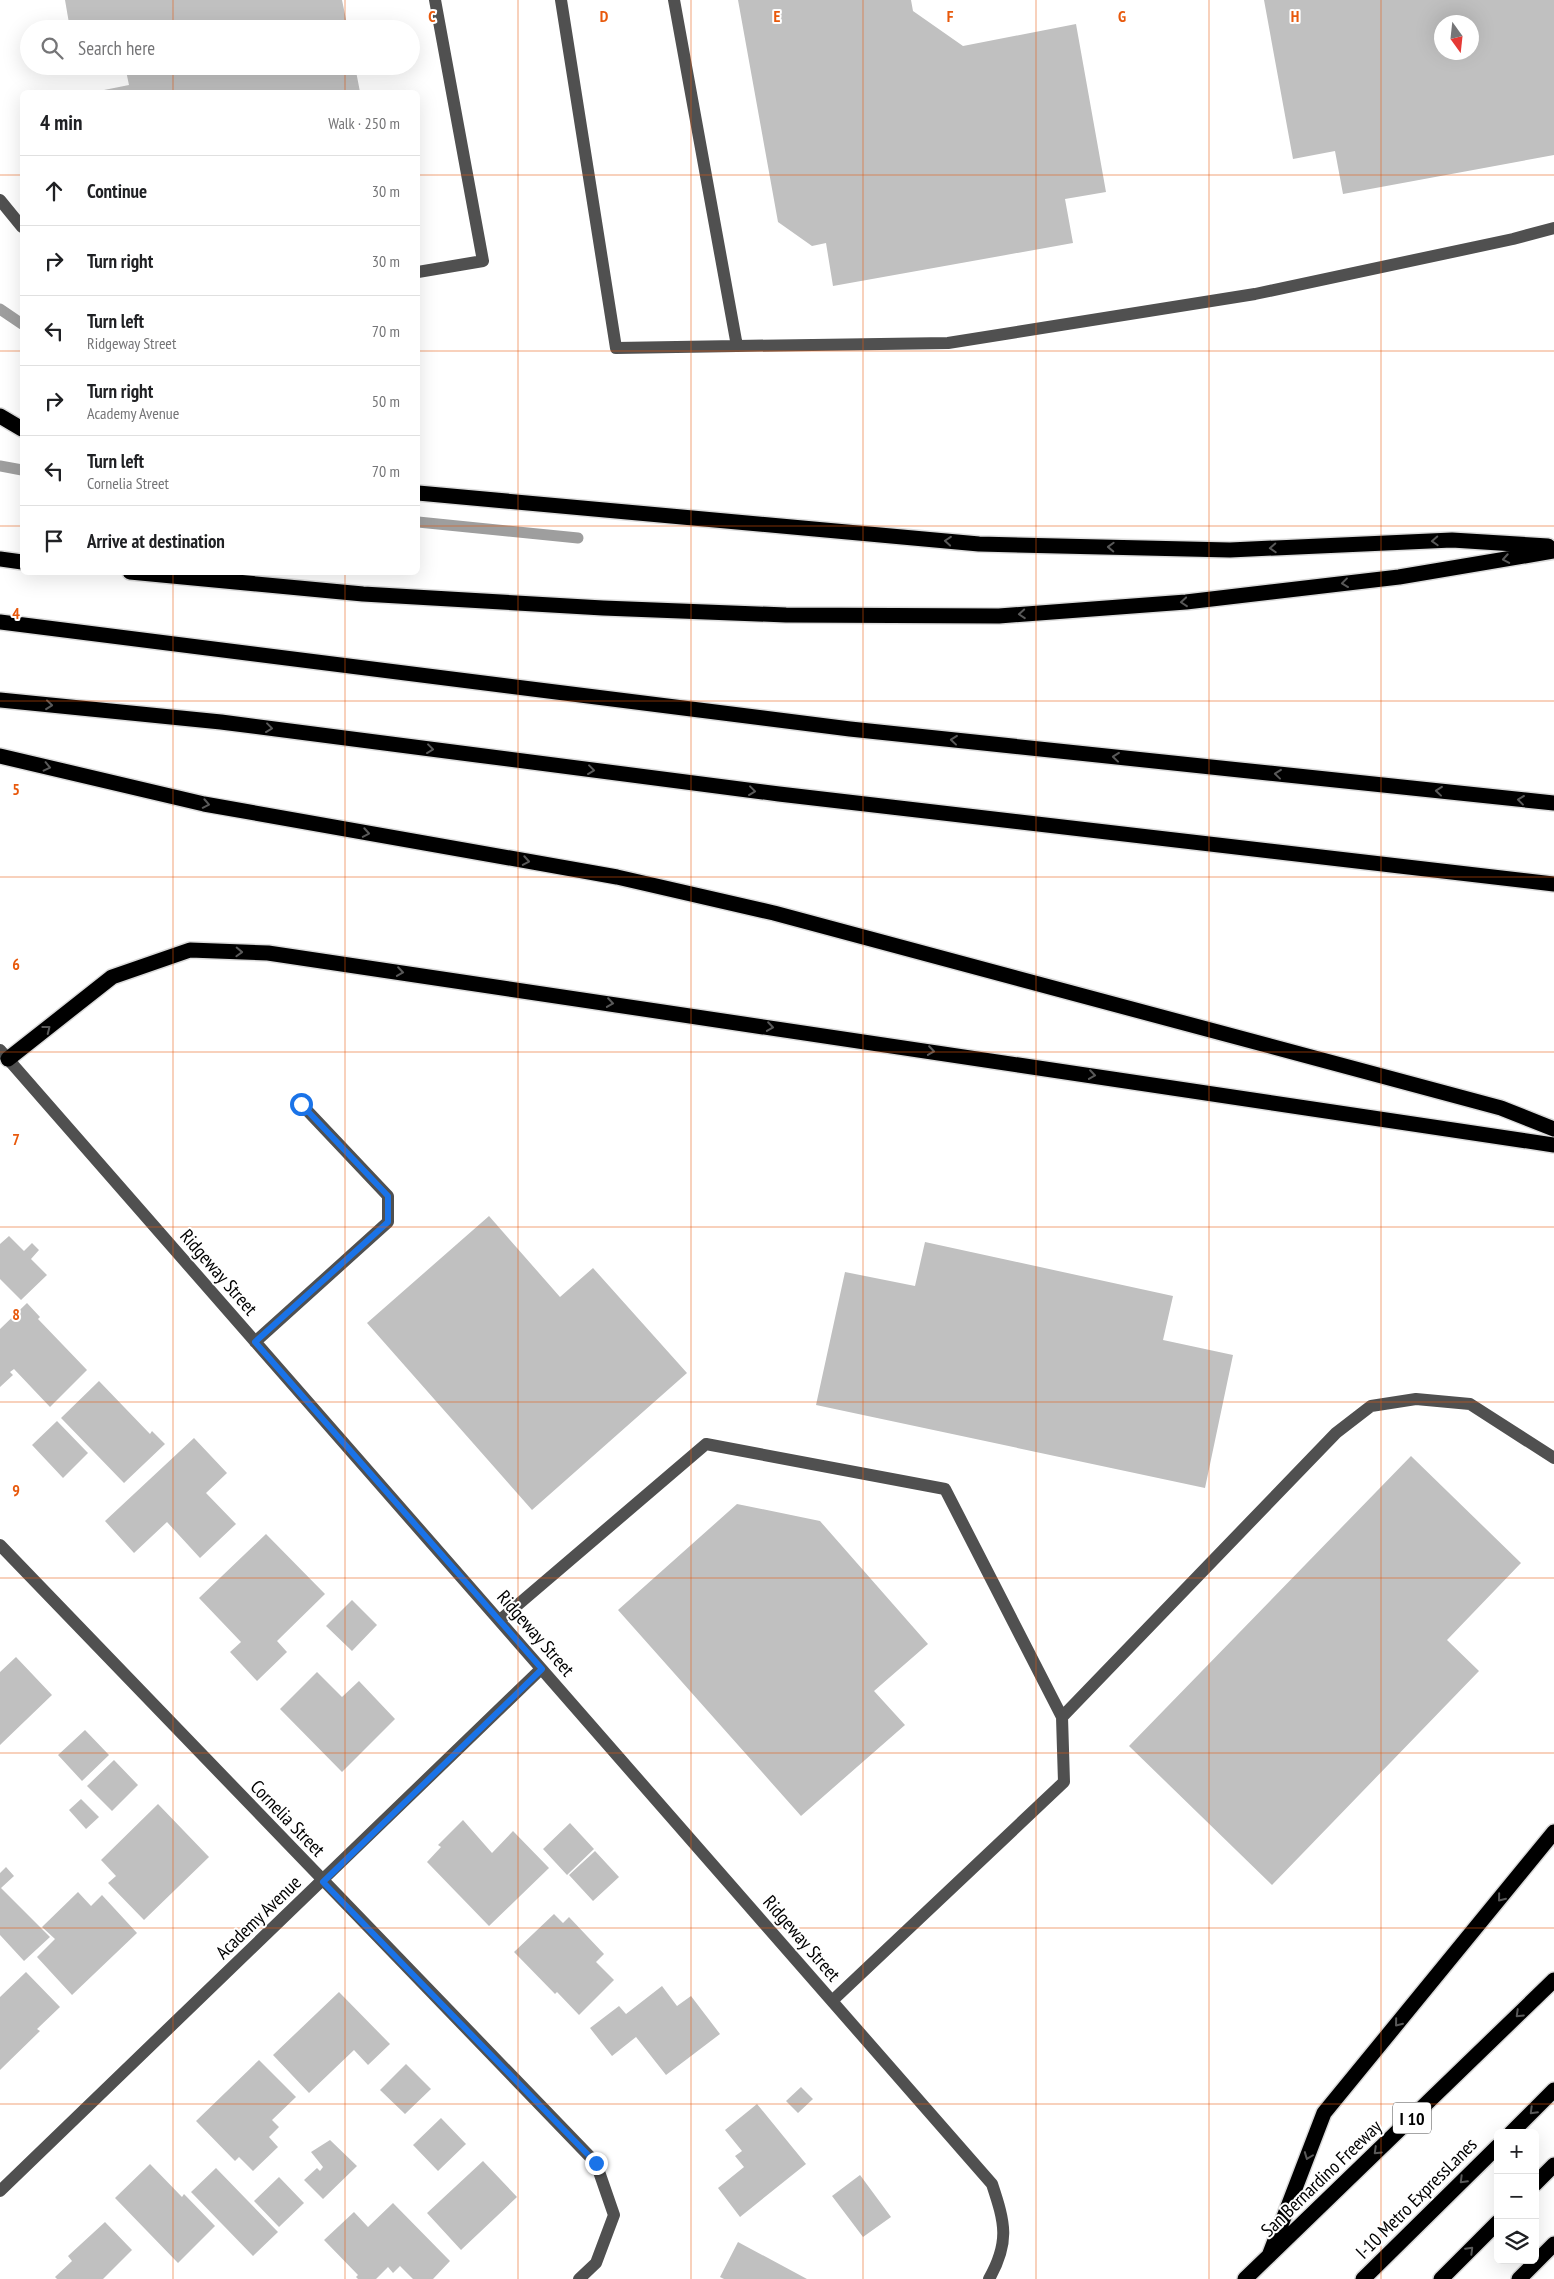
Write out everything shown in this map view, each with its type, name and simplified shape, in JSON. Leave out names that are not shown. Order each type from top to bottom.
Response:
[{"type":"highway","points":[[0,416],[20,428]]},
{"type":"highway","points":[[420,493],[979,544],[1230,550],[1452,540],[1554,546]]},
{"type":"highway","points":[[162,575],[363,594],[603,608],[786,615],[999,616],[1205,600],[1399,577],[1554,551]]},
{"type":"highway","points":[[0,560],[20,562]]},
{"type":"highway","points":[[0,622],[850,729],[1554,803]]},
{"type":"highway","points":[[0,700],[220,722],[789,795],[1554,884]]},
{"type":"highway","points":[[0,756],[204,804],[617,877],[774,913],[1502,1108],[1554,1129]]},
{"type":"highway","points":[[4,1054],[112,977],[190,950],[268,953],[1554,1144]]},
{"type":"highway","points":[[1270,2256],[1324,2113],[1554,1832]]},
{"type":"highway","name":"San Bernardino Freeway","points":[[1245,2279],[1554,1980]]},
{"type":"highway","points":[[1515,2129],[1554,2090]]},
{"type":"highway","name":"I-10 Metro ExpressLanes","points":[[1363,2279],[1494,2150]]},
{"type":"highway","points":[[1539,2180],[1554,2165]]},
{"type":"highway","points":[[1441,2279],[1494,2226]]},
{"type":"highway","points":[[1520,2279],[1554,2244]]},
{"type":"street","points":[[420,272],[483,261],[435,0]]},
{"type":"street","points":[[561,0],[616,348],[948,343],[1255,294],[1513,239],[1554,228]]},
{"type":"street","points":[[674,0],[737,346]]},
{"type":"street","points":[[0,200],[20,224]]},
{"type":"street","name":"Ridgeway Street","points":[[4,1054],[992,2184],[1004,2219],[1001,2258],[990,2279]]},
{"type":"street","points":[[255,1342],[388,1222],[388,1196],[301,1104]]},
{"type":"street","points":[[1062,1717],[1336,1433],[1371,1406],[1416,1399],[1470,1404],[1554,1458]]},
{"type":"street","points":[[500,1620],[706,1444],[945,1489],[1062,1717],[1064,1782],[832,2001]]},
{"type":"street","name":"Cornelia Street","points":[[0,1545],[596,2163],[614,2215],[596,2264],[580,2279]]},
{"type":"street","name":"Academy Avenue","points":[[0,2191],[542,1669]]},
{"type":"building","points":[[65,0],[342,0],[346,20],[68,20]]},
{"type":"building","points":[[738,0],[911,0],[913,11],[963,46],[1076,24],[1106,192],[1065,199],[1073,243],[833,286],[826,243],[812,246],[778,222]]},
{"type":"building","points":[[1264,0],[1554,0],[1554,155],[1343,194],[1335,151],[1293,159]]},
{"type":"building","points":[[127,75],[357,75],[360,90],[104,90],[129,85]]},
{"type":"building","points":[[489,1216],[560,1297],[593,1268],[687,1373],[532,1510],[367,1323]]},
{"type":"building","points":[[9,1236],[24,1251],[32,1243],[39,1250],[31,1259],[47,1275],[21,1300],[0,1279],[0,1244]]},
{"type":"building","points":[[925,1242],[1173,1296],[1163,1340],[1233,1355],[1205,1488],[816,1405],[845,1272],[915,1286]]},
{"type":"building","points":[[27,1303],[40,1317],[38,1319],[87,1370],[50,1407],[14,1369],[10,1372],[13,1375],[0,1387],[0,1329]]},
{"type":"building","points":[[99,1381],[150,1434],[152,1431],[165,1444],[124,1483],[61,1418]]},
{"type":"building","points":[[57,1421],[88,1453],[63,1478],[32,1445]]},
{"type":"building","points":[[194,1438],[227,1473],[206,1493],[236,1524],[200,1558],[167,1522],[134,1553],[105,1521]]},
{"type":"building","points":[[1411,1456],[1521,1563],[1447,1640],[1479,1671],[1272,1885],[1129,1746]]},
{"type":"building","points":[[737,1504],[820,1521],[928,1644],[874,1691],[905,1725],[801,1816],[618,1610]]},
{"type":"building","points":[[266,1534],[325,1594],[277,1641],[287,1652],[257,1681],[230,1652],[241,1642],[199,1598]]},
{"type":"building","points":[[352,1600],[377,1625],[352,1651],[326,1626]]},
{"type":"building","points":[[16,1657],[52,1695],[0,1745],[0,1672]]},
{"type":"building","points":[[317,1672],[342,1697],[359,1681],[395,1719],[342,1772],[280,1709]]},
{"type":"building","points":[[85,1730],[109,1755],[82,1781],[58,1755]]},
{"type":"building","points":[[114,1760],[138,1785],[112,1811],[87,1786]]},
{"type":"building","points":[[81,1799],[99,1817],[86,1829],[69,1810]]},
{"type":"building","points":[[158,1804],[209,1857],[144,1920],[108,1883],[116,1876],[101,1860]]},
{"type":"building","points":[[463,1820],[492,1853],[513,1831],[549,1868],[489,1926],[427,1862],[441,1847],[438,1845]]},
{"type":"building","points":[[570,1823],[594,1849],[567,1875],[543,1849]]},
{"type":"building","points":[[595,1851],[619,1877],[593,1901],[569,1875]]},
{"type":"building","points":[[6,1867],[14,1876],[1,1888],[50,1937],[24,1961],[0,1935],[0,1873]]},
{"type":"building","points":[[78,1892],[91,1906],[102,1895],[137,1933],[72,1995],[37,1957],[55,1939],[42,1927]]},
{"type":"building","points":[[554,1914],[563,1923],[569,1917],[604,1954],[596,1962],[614,1980],[579,2015],[557,1992],[555,1994],[514,1952]]},
{"type":"building","points":[[26,1972],[60,2007],[37,2029],[40,2031],[0,2070],[0,1997]]},
{"type":"building","points":[[662,1986],[677,2006],[691,1996],[720,2034],[666,2075],[636,2037],[612,2056],[590,2028],[619,2006],[626,2014]]},
{"type":"building","points":[[339,1992],[390,2044],[368,2065],[354,2050],[309,2093],[273,2055]]},
{"type":"building","points":[[259,2060],[296,2097],[272,2120],[279,2127],[269,2137],[278,2147],[253,2171],[239,2157],[235,2161],[196,2121]]},
{"type":"building","points":[[406,2064],[431,2089],[405,2114],[380,2090]]},
{"type":"building","points":[[801,2087],[813,2099],[798,2113],[786,2101]]},
{"type":"building","points":[[757,2104],[806,2164],[740,2217],[718,2188],[744,2167],[735,2156],[742,2151],[725,2130]]},
{"type":"building","points":[[441,2118],[466,2144],[438,2171],[413,2145]]},
{"type":"building","points":[[330,2140],[357,2166],[323,2199],[304,2180],[317,2168],[320,2171],[323,2167],[311,2152]]},
{"type":"building","points":[[483,2161],[517,2197],[461,2250],[427,2213]]},
{"type":"building","points":[[150,2164],[182,2197],[184,2194],[215,2226],[178,2263],[115,2198]]},
{"type":"building","points":[[216,2168],[278,2232],[253,2256],[191,2192]]},
{"type":"building","points":[[860,2175],[891,2217],[863,2237],[832,2196]]},
{"type":"building","points":[[279,2177],[304,2203],[279,2227],[254,2201]]},
{"type":"building","points":[[393,2203],[450,2261],[433,2279],[413,2279],[400,2266],[393,2273],[388,2267],[376,2279],[358,2279],[356,2277],[358,2275],[324,2240],[354,2212],[368,2227]]},
{"type":"building","points":[[105,2222],[132,2250],[103,2279],[57,2279],[55,2277],[72,2261],[68,2256]]},
{"type":"building","points":[[738,2242],[807,2279],[724,2279],[720,2277]]},
{"type":"waterway","points":[[0,309],[20,323]]},
{"type":"waterway","points":[[0,466],[20,470]]},
{"type":"waterway","points":[[420,522],[578,538]]},
{"type":"route","points":[[301,1104],[388,1196],[388,1222],[255,1342],[542,1669],[323,1882],[596,2163]]}]
